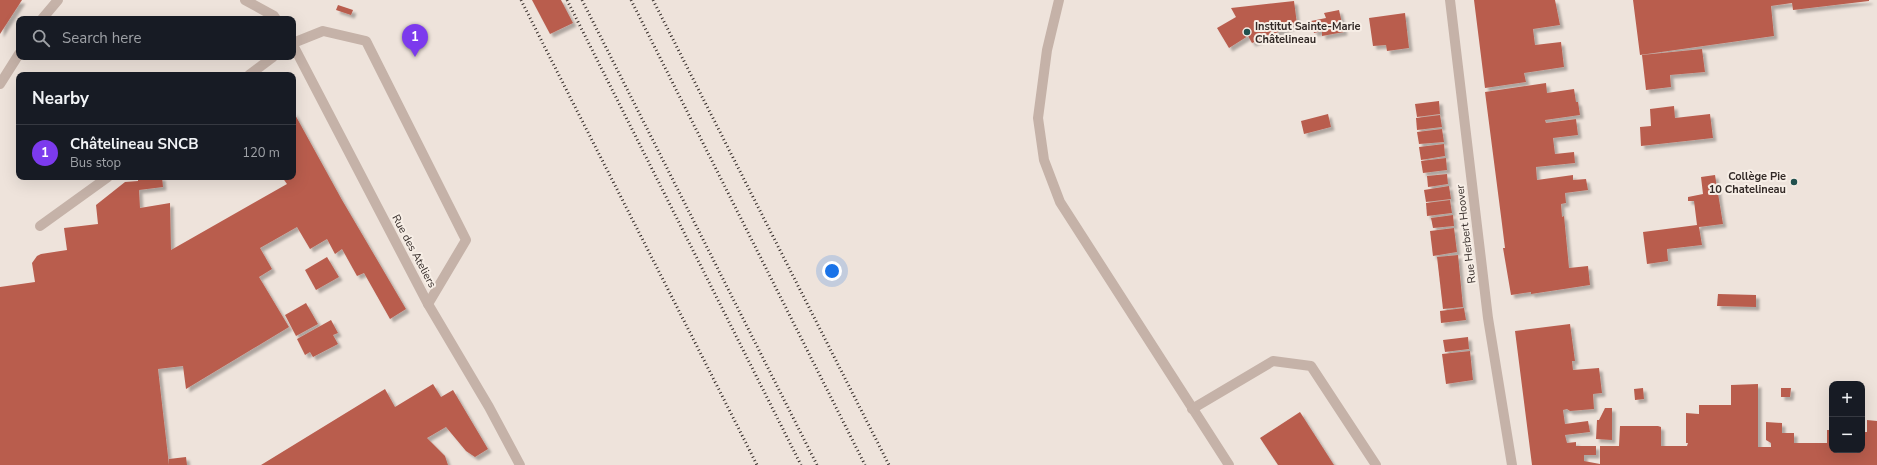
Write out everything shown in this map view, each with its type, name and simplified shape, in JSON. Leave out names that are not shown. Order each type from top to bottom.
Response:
[{"type":"street","points":[[45,16],[58,0]]},
{"type":"street","points":[[245,0],[274,16]]},
{"type":"street","points":[[1059,0],[1047,50],[1038,118],[1044,160],[1060,202],[1229,465]]},
{"type":"street","name":"Rue Herbert Hoover","points":[[1450,0],[1488,318],[1512,465]]},
{"type":"street","points":[[296,43],[323,31],[366,41],[466,240],[428,304]]},
{"type":"street","name":"Rue des Ateliers","points":[[296,50],[428,304],[489,407],[520,465]]},
{"type":"street","points":[[0,84],[16,59]]},
{"type":"street","points":[[253,72],[269,60]]},
{"type":"street","points":[[40,226],[104,180]]},
{"type":"street","points":[[1192,409],[1273,361],[1311,366],[1376,465]]},
{"type":"building","points":[[0,0],[22,0],[0,34]]},
{"type":"building","points":[[532,0],[561,0],[573,23],[550,34]]},
{"type":"building","points":[[1474,0],[1555,0],[1560,25],[1533,29],[1535,45],[1561,42],[1564,67],[1524,73],[1526,82],[1485,88]]},
{"type":"building","points":[[1633,0],[1869,1],[1793,10],[1792,3],[1771,6],[1774,36],[1640,55]]},
{"type":"building","points":[[1294,1],[1297,24],[1252,43],[1248,36],[1229,48],[1217,28],[1236,17],[1231,8]]},
{"type":"building","points":[[338,5],[353,10],[351,15],[336,10]]},
{"type":"building","points":[[1339,10],[1344,32],[1322,36],[1322,31],[1314,33],[1311,21],[1326,18],[1324,13]]},
{"type":"building","points":[[1405,13],[1409,48],[1387,51],[1386,45],[1373,46],[1369,18]]},
{"type":"building","points":[[1702,49],[1705,72],[1670,75],[1671,87],[1646,90],[1642,55]]},
{"type":"building","points":[[1546,83],[1547,93],[1574,89],[1580,115],[1545,120],[1546,123],[1576,119],[1578,135],[1553,138],[1555,154],[1574,152],[1575,163],[1536,167],[1537,180],[1573,175],[1573,180],[1586,179],[1588,190],[1565,193],[1566,203],[1561,204],[1562,217],[1564,216],[1569,268],[1588,266],[1590,285],[1531,294],[1531,292],[1511,295],[1503,248],[1505,248],[1485,92]]},
{"type":"building","points":[[1439,101],[1440,114],[1417,117],[1415,104]]},
{"type":"building","points":[[1674,106],[1675,118],[1710,114],[1713,138],[1641,146],[1640,127],[1651,126],[1650,109]]},
{"type":"building","points":[[1328,114],[1331,127],[1304,134],[1301,121]]},
{"type":"building","points":[[1440,115],[1442,127],[1417,130],[1416,118]]},
{"type":"building","points":[[296,116],[342,200],[406,309],[390,319],[364,273],[357,276],[342,249],[335,254],[327,239],[310,249],[297,227],[260,248],[272,269],[259,277],[289,327],[186,389],[183,366],[158,369],[169,465],[0,465],[0,287],[35,282],[32,263],[37,256],[67,250],[64,228],[98,224],[96,205],[125,182],[138,180],[162,180],[163,187],[139,190],[140,208],[170,203],[171,250],[287,184],[284,180],[296,180]]},
{"type":"building","points":[[1442,129],[1444,142],[1419,144],[1417,132]]},
{"type":"building","points":[[1444,144],[1445,156],[1421,160],[1419,147]]},
{"type":"building","points":[[1446,158],[1447,170],[1423,173],[1421,161]]},
{"type":"building","points":[[1447,174],[1448,184],[1428,187],[1427,176]]},
{"type":"building","points":[[1715,175],[1723,224],[1699,227],[1702,245],[1667,249],[1668,261],[1647,264],[1643,232],[1697,225],[1694,201],[1688,201],[1688,197],[1703,194],[1701,177]]},
{"type":"building","points":[[1449,186],[1451,199],[1426,202],[1424,190]]},
{"type":"building","points":[[1450,200],[1452,213],[1427,216],[1426,203]]},
{"type":"building","points":[[1453,215],[1454,226],[1433,228],[1431,218]]},
{"type":"building","points":[[1454,228],[1457,252],[1433,256],[1430,231]]},
{"type":"building","points":[[1458,255],[1463,307],[1443,309],[1437,257]]},
{"type":"building","points":[[327,257],[339,277],[316,290],[305,270]]},
{"type":"building","points":[[1718,294],[1756,295],[1756,307],[1717,306]]},
{"type":"building","points":[[306,303],[318,324],[296,336],[285,315]]},
{"type":"building","points":[[1464,308],[1466,320],[1441,323],[1440,311]]},
{"type":"building","points":[[331,320],[338,333],[333,335],[338,344],[313,357],[310,352],[305,355],[297,339]]},
{"type":"building","points":[[1570,324],[1575,361],[1572,361],[1573,370],[1599,368],[1602,393],[1593,394],[1594,409],[1570,411],[1567,409],[1563,410],[1565,424],[1588,421],[1590,432],[1565,435],[1567,443],[1576,442],[1576,446],[1596,446],[1596,455],[1584,455],[1584,461],[1600,464],[1600,446],[1619,446],[1620,426],[1658,426],[1661,427],[1661,446],[1687,446],[1686,413],[1699,414],[1699,405],[1731,405],[1731,385],[1758,384],[1758,447],[1771,447],[1771,443],[1766,440],[1766,422],[1782,423],[1782,433],[1794,433],[1794,443],[1827,443],[1827,430],[1829,430],[1829,453],[1865,453],[1865,432],[1867,432],[1867,420],[1877,421],[1877,465],[1532,465],[1515,331]]},
{"type":"building","points":[[1468,337],[1469,349],[1445,352],[1443,340]]},
{"type":"building","points":[[1470,351],[1473,380],[1446,384],[1442,354]]},
{"type":"building","points":[[433,384],[441,397],[453,390],[488,449],[475,457],[466,451],[446,427],[427,438],[445,456],[448,465],[261,465],[385,389],[395,407]]},
{"type":"building","points":[[1643,388],[1644,399],[1635,400],[1634,389]]},
{"type":"building","points":[[1781,388],[1791,388],[1790,397],[1781,397]]},
{"type":"building","points":[[1605,408],[1612,408],[1612,440],[1596,439],[1597,420],[1599,420]]},
{"type":"building","points":[[1300,412],[1334,465],[1278,465],[1260,438]]},
{"type":"building","points":[[186,457],[187,465],[169,465],[169,459]]},
{"type":"railway","points":[[521,0],[757,465]]},
{"type":"railway","points":[[567,0],[801,465]]},
{"type":"railway","points":[[582,0],[817,465]]},
{"type":"railway","points":[[631,0],[865,465]]},
{"type":"railway","points":[[653,0],[889,465]]},
{"type":"place","name":"Institut Sainte-Marie Châtelineau","points":[[1247,32]]},
{"type":"place","name":"Châtelineau SNCB","points":[[415,57]]},
{"type":"place","name":"Collège Pie 10 Chatelineau","points":[[1794,182]]}]
